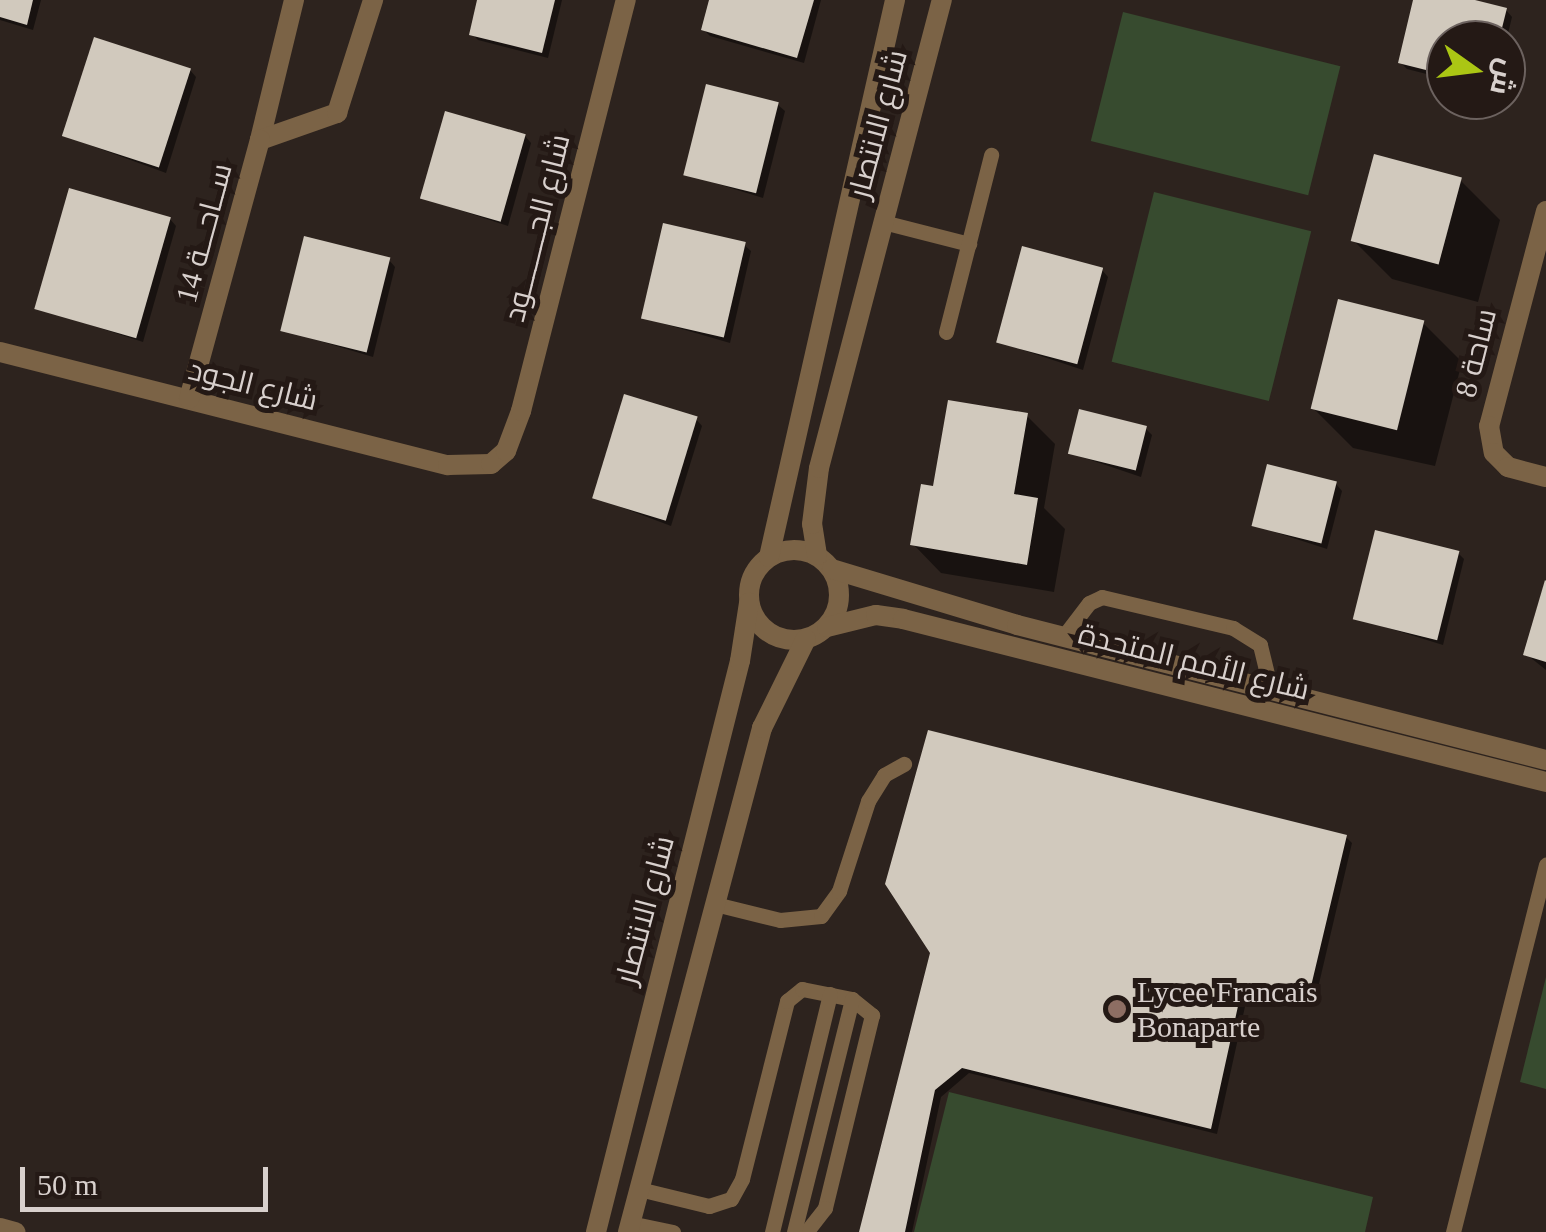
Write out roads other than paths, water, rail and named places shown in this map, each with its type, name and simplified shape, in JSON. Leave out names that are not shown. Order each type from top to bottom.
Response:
[{"type":"street","name":"ســاحـــة 14","points":[[189,399],[294,0]]},
{"type":"street","name":"ســاحـــة 14","points":[[260,140],[337,113],[373,0]]},
{"type":"street","name":"شارع الجــــــــود","points":[[491,464],[506,451],[521,411],[626,0]]},
{"type":"street","name":"شارع الانتصار","points":[[768,557],[895,0]]},
{"type":"street","name":"شارع الانتصار","points":[[824,562],[812,501],[942,0]]},
{"type":"street","name":"ساحة 8","points":[[1546,211],[1490,426],[1494,453],[1508,467],[1546,477]]},
{"type":"street","name":"شارع الجود","points":[[0,352],[448,465],[491,464]]},
{"type":"street","points":[[629,1227],[762,728],[806,639],[826,627],[840,592],[824,562],[792,549],[768,557],[752,577],[749,603],[776,636],[806,639]]},
{"type":"street","name":"شارع الأمم المتحدة","points":[[824,562],[1063,636],[1546,760]]},
{"type":"street","name":"شارع الانتصار","points":[[596,1232],[740,661],[749,603]]},
{"type":"street","name":"شارع الأمم المتحدة","points":[[826,627],[876,615],[904,619],[1546,782]]},
{"type":"street","points":[[0,1228],[15,1232]]},
{"type":"lane","points":[[946,332],[992,155]]},
{"type":"lane","points":[[884,222],[968,244]]},
{"type":"lane","points":[[1063,636],[1088,603],[1102,597],[1233,628],[1260,645],[1271,690]]},
{"type":"lane","points":[[715,904],[780,920],[822,916],[839,891],[868,800],[884,774],[904,764]]},
{"type":"lane","points":[[1453,1232],[1546,865]]},
{"type":"lane","points":[[638,1188],[702,1205],[731,1199],[742,1178],[787,1001],[802,989],[852,999],[868,1004],[872,1014],[824,1208],[806,1232]]},
{"type":"lane","points":[[772,1232],[830,994]]},
{"type":"lane","points":[[794,1232],[852,999]]},
{"type":"lane","points":[[629,1227],[673,1232]]},
{"type":"place","name":"Lycee Francais Bonaparte","points":[[1117,1009]]}]
